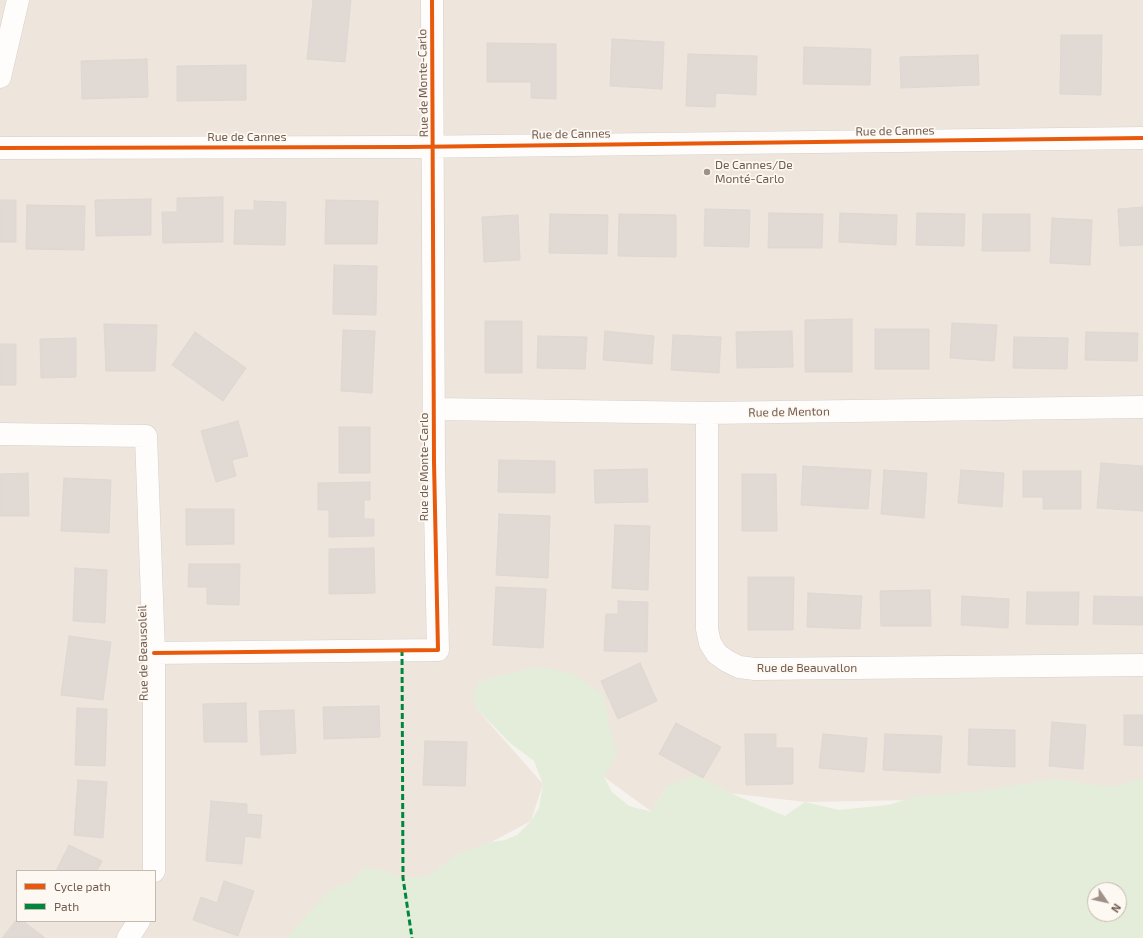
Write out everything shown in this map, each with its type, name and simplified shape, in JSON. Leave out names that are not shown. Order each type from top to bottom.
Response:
[{"type":"street","points":[[0,77],[18,0]]},
{"type":"street","name":"Rue de Monte-Carlo","points":[[154,653],[438,650],[434,540],[434,146],[432,0]]},
{"type":"street","name":"Rue de Cannes","points":[[0,148],[434,146],[1143,138]]},
{"type":"street","name":"Rue de Menton","points":[[434,409],[707,413],[1143,407]]},
{"type":"street","name":"Rue de Beauvallon","points":[[707,413],[707,629],[710,643],[717,654],[727,662],[739,667],[755,669],[1143,665]]},
{"type":"street","name":"Rue de Beausoleil","points":[[0,434],[146,436],[154,653],[154,870]]},
{"type":"street","points":[[128,938],[137,922]]},
{"type":"shaded area","points":[[0,0],[1143,0],[1143,796],[805,802],[667,786],[652,812],[604,777],[476,708],[543,784],[531,821],[428,876],[290,938],[0,938]]},
{"type":"green space","points":[[537,667],[572,673],[604,695],[609,725],[617,754],[604,777],[612,792],[629,806],[652,812],[667,786],[696,775],[735,795],[785,816],[805,802],[839,810],[888,805],[917,796],[982,791],[1054,779],[1111,787],[1143,778],[1143,938],[286,938],[330,890],[351,882],[364,867],[383,871],[403,878],[428,876],[456,855],[487,843],[505,840],[517,835],[531,821],[539,808],[543,784],[534,761],[509,742],[476,708],[472,693],[479,683],[494,677]]},
{"type":"building","points":[[313,0],[351,0],[345,62],[307,59]]},
{"type":"building","points":[[1061,35],[1102,35],[1101,95],[1060,94]]},
{"type":"building","points":[[612,39],[664,42],[662,89],[610,86]]},
{"type":"building","points":[[487,43],[556,44],[556,99],[531,98],[531,82],[487,82]]},
{"type":"building","points":[[804,47],[871,49],[870,85],[803,84]]},
{"type":"building","points":[[688,54],[757,56],[756,95],[716,93],[715,107],[686,106]]},
{"type":"building","points":[[978,55],[979,85],[901,88],[900,57]]},
{"type":"building","points":[[147,59],[148,97],[82,99],[81,61]]},
{"type":"building","points":[[246,65],[246,100],[177,101],[177,66]]},
{"type":"building","points":[[223,197],[223,242],[163,243],[162,212],[177,212],[177,198]]},
{"type":"building","points":[[151,199],[151,235],[96,236],[95,200]]},
{"type":"building","points":[[0,200],[16,200],[16,242],[0,242]]},
{"type":"building","points":[[326,200],[378,201],[377,244],[325,244]]},
{"type":"building","points":[[254,201],[286,202],[285,245],[234,244],[235,210],[254,210]]},
{"type":"building","points":[[27,205],[85,206],[84,250],[26,249]]},
{"type":"building","points":[[1143,207],[1143,245],[1120,246],[1118,209]]},
{"type":"building","points":[[705,209],[750,210],[749,247],[704,246]]},
{"type":"building","points":[[769,213],[823,214],[822,248],[768,248]]},
{"type":"building","points":[[840,213],[897,215],[896,245],[839,242]]},
{"type":"building","points":[[917,213],[965,214],[964,246],[916,245]]},
{"type":"building","points":[[550,214],[608,215],[607,254],[549,253]]},
{"type":"building","points":[[619,214],[676,215],[676,257],[618,256]]},
{"type":"building","points":[[983,214],[1030,214],[1030,251],[982,251]]},
{"type":"building","points":[[518,215],[520,260],[484,262],[482,217]]},
{"type":"building","points":[[1052,218],[1092,220],[1090,265],[1050,263]]},
{"type":"building","points":[[334,265],[377,266],[376,315],[333,314]]},
{"type":"building","points":[[852,319],[852,372],[805,372],[805,320]]},
{"type":"building","points":[[485,321],[522,321],[522,373],[485,373]]},
{"type":"building","points":[[952,323],[997,325],[994,361],[950,358]]},
{"type":"building","points":[[104,324],[157,325],[155,371],[106,371]]},
{"type":"building","points":[[875,329],[929,329],[929,369],[875,369]]},
{"type":"building","points":[[343,330],[375,331],[372,393],[341,391]]},
{"type":"building","points":[[605,331],[654,336],[652,364],[603,360]]},
{"type":"building","points":[[792,331],[793,367],[737,368],[736,332]]},
{"type":"building","points":[[195,332],[246,368],[223,401],[172,365]]},
{"type":"building","points":[[1086,332],[1138,333],[1137,361],[1085,360]]},
{"type":"building","points":[[673,335],[721,337],[719,373],[671,370]]},
{"type":"building","points":[[538,336],[587,337],[585,369],[537,368]]},
{"type":"building","points":[[1014,337],[1068,338],[1067,369],[1013,368]]},
{"type":"building","points":[[76,338],[76,377],[41,378],[40,339]]},
{"type":"building","points":[[0,344],[16,344],[16,385],[0,385]]},
{"type":"building","points":[[238,421],[248,456],[232,460],[236,476],[216,482],[201,431]]},
{"type":"building","points":[[339,427],[370,427],[370,473],[339,473]]},
{"type":"building","points":[[499,460],[555,461],[555,493],[498,492]]},
{"type":"building","points":[[1101,463],[1143,466],[1143,511],[1097,508]]},
{"type":"building","points":[[803,466],[871,470],[868,509],[801,505]]},
{"type":"building","points":[[647,469],[648,502],[595,503],[594,470]]},
{"type":"building","points":[[884,470],[927,473],[924,518],[881,514]]},
{"type":"building","points":[[961,470],[1004,473],[1002,507],[958,503]]},
{"type":"building","points":[[1023,471],[1081,471],[1081,509],[1043,509],[1043,497],[1023,497]]},
{"type":"building","points":[[28,473],[29,516],[0,516],[0,474]]},
{"type":"building","points":[[742,474],[776,474],[777,531],[742,531]]},
{"type":"building","points":[[64,478],[111,480],[109,533],[61,531]]},
{"type":"building","points":[[370,482],[370,500],[364,500],[364,519],[374,519],[374,536],[329,537],[329,510],[318,510],[318,483]]},
{"type":"building","points":[[186,509],[234,509],[234,544],[186,545]]},
{"type":"building","points":[[499,514],[550,516],[548,578],[496,575]]},
{"type":"building","points":[[615,525],[650,526],[648,590],[612,588]]},
{"type":"building","points":[[374,548],[375,593],[329,594],[329,549]]},
{"type":"building","points":[[189,564],[240,564],[239,605],[207,604],[207,587],[188,587]]},
{"type":"building","points":[[75,568],[107,570],[105,623],[73,621]]},
{"type":"building","points":[[748,577],[794,577],[793,630],[748,630]]},
{"type":"building","points":[[496,587],[546,589],[543,648],[493,645]]},
{"type":"building","points":[[930,590],[931,626],[881,626],[880,591]]},
{"type":"building","points":[[1027,592],[1079,592],[1078,625],[1026,624]]},
{"type":"building","points":[[808,593],[862,596],[860,629],[807,627]]},
{"type":"building","points":[[962,596],[1009,599],[1008,628],[961,625]]},
{"type":"building","points":[[1094,596],[1143,597],[1143,625],[1093,624]]},
{"type":"building","points":[[618,601],[648,602],[647,652],[604,651],[606,614],[618,614]]},
{"type":"building","points":[[69,636],[111,642],[103,700],[61,695]]},
{"type":"building","points":[[640,663],[657,701],[618,719],[601,681]]},
{"type":"building","points":[[246,703],[247,742],[204,742],[203,704]]},
{"type":"building","points":[[379,706],[380,737],[324,739],[323,707]]},
{"type":"building","points":[[77,708],[107,709],[105,766],[75,765]]},
{"type":"building","points":[[294,710],[296,753],[261,755],[259,711]]},
{"type":"building","points":[[1124,715],[1143,715],[1143,746],[1124,745]]},
{"type":"building","points":[[1052,722],[1086,725],[1083,769],[1049,766]]},
{"type":"building","points":[[676,723],[721,747],[703,778],[659,754]]},
{"type":"building","points":[[969,729],[1015,730],[1015,767],[968,765]]},
{"type":"building","points":[[745,734],[776,734],[776,748],[793,748],[793,784],[746,785]]},
{"type":"building","points":[[823,734],[867,738],[864,772],[819,768]]},
{"type":"building","points":[[885,734],[942,736],[940,773],[883,770]]},
{"type":"building","points":[[425,741],[467,742],[465,786],[423,785]]},
{"type":"building","points":[[78,780],[107,782],[103,838],[74,835]]},
{"type":"building","points":[[211,801],[247,804],[247,814],[262,815],[260,838],[245,836],[242,864],[206,861]]},
{"type":"building","points":[[69,845],[102,861],[98,870],[56,870]]},
{"type":"building","points":[[224,881],[254,891],[238,936],[193,920],[201,897],[217,903]]},
{"type":"building","points":[[16,920],[16,922],[24,922],[45,938],[2,938]]},
{"type":"marked path","points":[[402,650],[403,878],[412,938]]},
{"type":"cycle path","points":[[154,653],[438,650],[434,462],[432,0]]},
{"type":"cycle path","points":[[0,148],[407,147],[1143,138]]},
{"type":"place","name":"De Cannes/De Monté-Carlo","points":[[707,172]]}]
